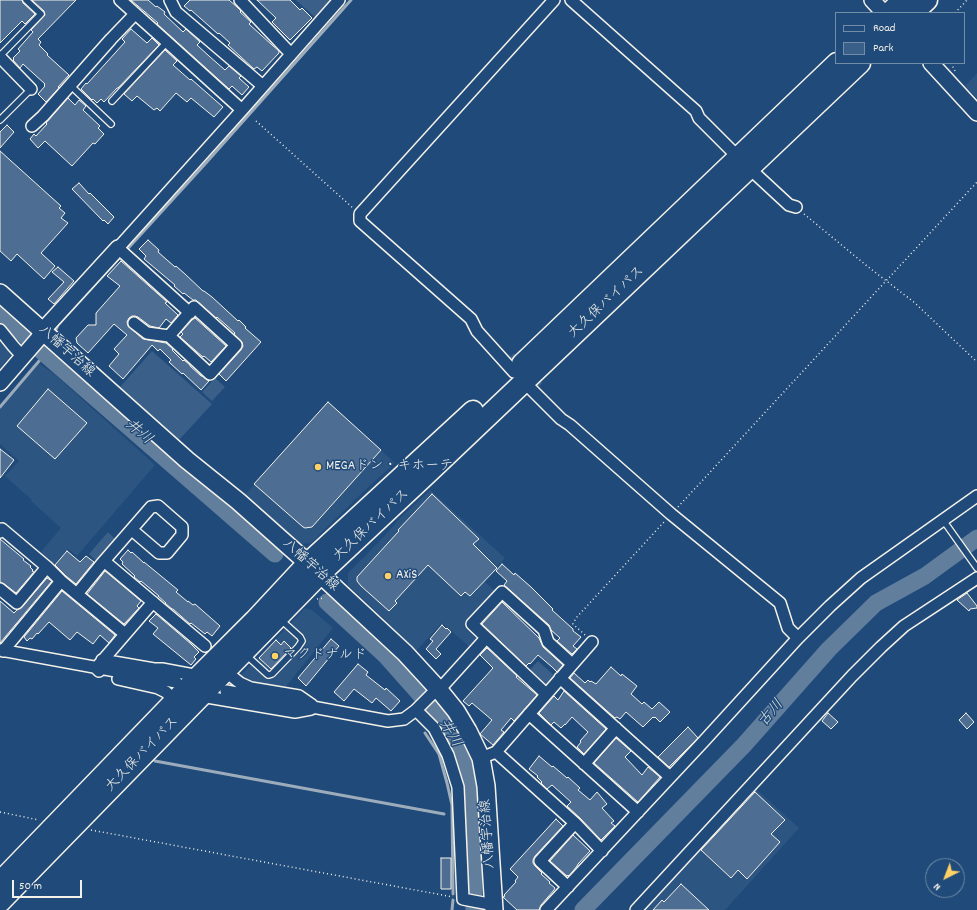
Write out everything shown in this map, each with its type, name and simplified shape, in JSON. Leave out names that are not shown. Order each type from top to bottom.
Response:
[{"type":"highway","points":[[890,12],[903,0]]},
{"type":"highway","points":[[914,12],[927,0]]},
{"type":"highway","name":"大久保バイパス","points":[[746,161],[836,64]]},
{"type":"highway","name":"大久保バイパス","points":[[0,882],[52,829],[175,692],[199,676],[254,620],[314,569],[746,161],[859,64]]},
{"type":"highway","name":"大久保バイパス","points":[[0,902],[278,617],[314,569]]},
{"type":"main road","name":"八幡宇治線","points":[[0,293],[40,335],[238,502],[314,569],[405,653],[436,692],[456,711],[468,731],[488,755],[486,786],[491,906]]},
{"type":"street","points":[[120,0],[242,110]]},
{"type":"street","points":[[170,0],[176,12],[263,86]]},
{"type":"street","points":[[240,0],[291,54]]},
{"type":"street","points":[[0,383],[40,335],[120,250],[339,0]]},
{"type":"street","points":[[554,0],[360,214],[360,221],[480,326],[561,419],[570,425],[671,514],[780,603],[788,628],[798,638]]},
{"type":"street","points":[[571,0],[696,111],[699,118],[746,161],[789,205],[796,207]]},
{"type":"street","points":[[872,0],[883,12]]},
{"type":"street","points":[[32,126],[44,116],[111,39],[135,14]]},
{"type":"street","points":[[0,57],[31,89]]},
{"type":"street","points":[[932,64],[977,112]]},
{"type":"street","points":[[120,250],[190,312]]},
{"type":"street","points":[[134,323],[147,333],[169,336],[210,374],[236,345],[194,307],[169,336]]},
{"type":"street","points":[[471,319],[477,331],[521,374]]},
{"type":"street","points":[[0,330],[13,346],[24,355]]},
{"type":"street","points":[[546,910],[798,638],[830,606],[861,578],[944,521],[977,496]]},
{"type":"street","points":[[77,594],[151,507],[158,506],[182,527],[182,535],[167,553],[159,553],[132,530]]},
{"type":"street","points":[[0,532],[2,529],[47,567],[61,581],[125,634]]},
{"type":"street","points":[[104,562],[205,646]]},
{"type":"street","points":[[0,589],[17,603],[47,567]]},
{"type":"street","points":[[636,910],[841,688],[881,647],[904,626],[977,578]]},
{"type":"street","points":[[1,650],[61,581]]},
{"type":"street","points":[[546,694],[472,624],[502,592],[544,630],[548,642],[572,664]]},
{"type":"street","points":[[99,664],[153,602]]},
{"type":"street","points":[[226,691],[388,721],[404,719],[436,692],[486,638]]},
{"type":"street","points":[[592,642],[529,714],[488,755],[575,823],[602,851]]},
{"type":"street","points":[[1,650],[99,664],[162,669],[199,676]]},
{"type":"street","points":[[99,664],[105,676],[158,688],[166,692],[175,692]]},
{"type":"street","points":[[99,664],[175,692]]},
{"type":"street","points":[[226,671],[240,683],[251,688],[299,696],[318,708]]},
{"type":"street","points":[[560,678],[670,777]]},
{"type":"street","points":[[201,696],[295,712],[318,708]]},
{"type":"street","points":[[416,710],[434,728],[448,755],[458,787],[463,899],[491,906]]},
{"type":"street","points":[[529,714],[638,812]]},
{"type":"street","points":[[584,764],[616,728]]},
{"type":"street","points":[[568,887],[540,861],[575,823]]},
{"type":"lane","points":[[0,57],[40,14],[26,0]]},
{"type":"lane","points":[[112,101],[167,42]]},
{"type":"lane","points":[[71,86],[111,124]]},
{"type":"lane","points":[[0,120],[31,89]]},
{"type":"lane","points":[[944,521],[977,568]]},
{"type":"lane","points":[[244,652],[266,673],[269,675],[272,674],[298,647],[302,640],[278,617]]},
{"type":"path","points":[[956,12],[966,0]]},
{"type":"path","points":[[256,121],[360,214]]},
{"type":"path","points":[[592,642],[573,624],[576,618],[977,182]]},
{"type":"path","points":[[796,207],[867,266],[916,303],[977,362]]},
{"type":"path","points":[[0,812],[42,821],[52,829]]},
{"type":"path","points":[[78,822],[86,829],[463,899]]},
{"type":"shaded area","points":[[977,73],[977,98],[965,86]]},
{"type":"shaded area","points":[[0,336],[10,349],[11,355],[0,368]]},
{"type":"shaded area","points":[[38,363],[54,374],[155,465],[77,556],[68,549],[54,565],[40,553],[61,528],[5,476],[19,461],[0,444],[0,409]]},
{"type":"shaded area","name":"MEGAドン・キホーテ","points":[[328,402],[395,463],[311,543],[301,544],[245,495]]},
{"type":"shaded area","points":[[430,490],[505,558],[484,581],[496,592],[464,627],[478,640],[471,648],[442,623],[416,651],[348,585],[348,573],[402,516]]},
{"type":"shaded area","points":[[305,608],[312,610],[333,628],[283,690],[250,683],[241,675]]},
{"type":"shaded area","points":[[755,788],[799,828],[725,910],[643,910]]},
{"type":"green space","points":[[296,0],[336,0],[318,20]]},
{"type":"green space","points":[[152,351],[212,404],[179,440],[120,387]]},
{"type":"green space","points":[[215,378],[225,387],[212,401],[202,392]]},
{"type":"green space","points":[[108,532],[117,541],[98,563],[89,554]]},
{"type":"green space","points":[[538,661],[557,678],[546,689],[528,672]]},
{"type":"building","points":[[0,0],[22,0],[23,3],[35,14],[25,24],[22,21],[0,43]]},
{"type":"building","points":[[32,0],[76,0],[38,39],[41,42],[39,45],[48,54],[47,55],[69,75],[46,102],[38,94],[45,84],[23,64],[20,68],[13,60],[13,58],[20,51],[18,49],[33,32],[31,30],[45,15],[44,11]]},
{"type":"building","points":[[131,0],[148,0],[156,7],[157,6],[165,12],[164,14],[183,32],[186,29],[200,42],[197,45],[209,56],[225,70],[229,66],[241,76],[239,78],[249,87],[242,95],[232,86],[229,89]]},
{"type":"building","points":[[190,0],[229,0],[251,22],[249,24],[279,51],[279,53],[262,71],[257,67],[254,69],[228,45],[230,43],[219,33],[218,34],[191,10],[190,11],[184,6]]},
{"type":"building","points":[[257,0],[290,0],[300,10],[302,8],[312,18],[290,40],[272,22],[276,18]]},
{"type":"building","points":[[131,29],[147,43],[152,38],[159,45],[104,102],[101,99],[97,103],[81,89],[125,42],[122,39]]},
{"type":"building","points":[[165,50],[177,61],[173,65],[223,107],[214,117],[191,98],[187,102],[176,93],[160,111],[157,108],[154,110],[137,96],[132,101],[124,94]]},
{"type":"building","points":[[68,98],[75,105],[79,100],[86,106],[83,110],[100,126],[98,128],[104,134],[95,144],[93,143],[72,166],[45,141],[38,148],[30,139],[34,134],[36,136]]},
{"type":"building","points":[[7,125],[14,132],[0,148],[0,132]]},
{"type":"building","points":[[0,151],[61,206],[59,208],[65,213],[61,218],[68,223],[41,253],[55,266],[44,279],[17,254],[11,261],[0,251]]},
{"type":"building","points":[[79,183],[114,217],[108,224],[104,220],[103,221],[72,189]]},
{"type":"building","points":[[148,240],[159,250],[158,252],[238,321],[239,320],[246,327],[245,328],[261,342],[226,381],[219,374],[241,350],[243,346],[242,342],[234,334],[235,333],[217,317],[216,318],[196,300],[193,300],[184,293],[183,294],[174,286],[175,285],[144,259],[146,256],[139,249]]},
{"type":"building","points":[[121,261],[167,302],[165,303],[178,315],[171,323],[166,319],[159,328],[150,326],[138,317],[132,316],[127,322],[128,326],[143,339],[166,343],[173,349],[172,350],[183,361],[184,360],[201,376],[209,381],[201,390],[169,362],[171,360],[160,349],[158,351],[152,345],[123,379],[109,366],[119,354],[114,349],[127,335],[114,324],[88,353],[77,343],[76,338],[88,325],[96,325],[96,313],[120,286],[107,276]]},
{"type":"building","points":[[58,267],[74,281],[54,304],[48,299],[64,282],[52,272]]},
{"type":"building","points":[[195,318],[226,346],[211,362],[180,337],[183,334],[181,332]]},
{"type":"building","points":[[48,389],[87,423],[55,459],[17,426]]},
{"type":"building","name":"MEGAドン・キホーテ","points":[[328,402],[381,450],[312,527],[305,528],[254,484]]},
{"type":"building","points":[[0,449],[14,460],[0,478]]},
{"type":"building","points":[[432,494],[479,539],[473,544],[497,568],[470,596],[465,592],[461,596],[428,565],[395,601],[397,603],[389,611],[361,586],[357,581],[357,577]]},
{"type":"building","points":[[0,539],[24,559],[23,560],[31,566],[32,571],[34,572],[16,593],[0,582]]},
{"type":"building","points":[[128,550],[178,590],[176,592],[188,602],[193,605],[195,604],[220,626],[212,636],[207,632],[205,634],[191,623],[190,624],[159,596],[134,577],[135,576],[122,564],[123,562],[120,559]]},
{"type":"building","points":[[67,551],[80,562],[86,556],[94,562],[76,584],[55,565]]},
{"type":"building","points":[[502,564],[531,587],[553,609],[552,610],[573,629],[573,631],[581,637],[573,646],[577,649],[572,654],[557,641],[560,638],[551,630],[549,625],[504,585],[507,581],[496,571]]},
{"type":"building","points":[[105,571],[141,601],[137,606],[139,608],[124,624],[87,594]]},
{"type":"building","points":[[47,578],[52,581],[0,643],[0,601],[14,613],[22,607]]},
{"type":"building","points":[[62,591],[115,635],[109,643],[100,635],[93,644],[77,632],[70,640],[49,622],[38,634],[37,633],[32,639],[30,638],[27,641],[24,637]]},
{"type":"building","points":[[967,593],[977,606],[977,608],[970,609],[969,611],[957,600]]},
{"type":"building","points":[[502,602],[539,638],[543,647],[563,665],[557,672],[538,655],[530,664],[529,663],[526,666],[482,624]]},
{"type":"building","points":[[156,614],[199,652],[194,657],[196,659],[191,665],[153,634],[158,628],[149,621]]},
{"type":"building","points":[[442,625],[451,632],[436,649],[441,654],[436,659],[426,649],[433,641],[430,639]]},
{"type":"building","points":[[331,639],[339,646],[306,686],[298,678]]},
{"type":"building","name":"マクドナルド","points":[[276,640],[281,645],[284,641],[291,648],[271,669],[259,658]]},
{"type":"building","points":[[487,648],[517,676],[516,677],[537,695],[514,721],[511,718],[501,730],[504,732],[493,745],[480,734],[492,720],[472,703],[469,706],[463,701],[493,668],[480,655]]},
{"type":"building","points":[[358,664],[368,672],[366,675],[385,690],[386,688],[400,701],[391,711],[376,698],[372,703],[354,689],[344,701],[334,692]]},
{"type":"building","points":[[611,667],[621,676],[622,674],[637,686],[631,694],[642,704],[644,702],[652,709],[659,702],[670,712],[660,722],[653,717],[643,727],[626,712],[620,719],[617,717],[615,718],[570,678],[574,673],[585,683],[588,680],[596,684]]},
{"type":"building","points":[[564,691],[606,729],[584,754],[577,747],[588,732],[572,717],[561,728],[554,722],[551,725],[539,713],[554,696],[558,700]]},
{"type":"building","points":[[828,713],[838,722],[831,729],[822,721]]},
{"type":"building","points":[[966,713],[974,722],[967,729],[959,720]]},
{"type":"building","points":[[688,727],[698,738],[669,767],[658,757]]},
{"type":"building","points":[[616,738],[631,751],[625,757],[642,775],[648,767],[660,777],[638,802],[594,763]]},
{"type":"building","points":[[539,756],[567,778],[568,777],[580,788],[578,790],[590,800],[597,792],[607,804],[602,808],[614,821],[611,823],[615,826],[601,840],[567,806],[571,802],[552,785],[547,789],[541,783],[542,782],[537,777],[538,776],[529,769]]},
{"type":"building","points":[[755,792],[785,820],[771,834],[780,842],[747,879],[738,870],[731,878],[701,850]]},
{"type":"building","points":[[556,819],[563,826],[533,860],[533,863],[542,873],[541,874],[555,888],[541,905],[539,910],[517,910],[503,897],[516,882],[515,881],[518,877],[510,869]]},
{"type":"building","points":[[573,835],[590,851],[569,876],[567,876],[550,861]]},
{"type":"building","points":[[441,858],[451,858],[451,889],[441,889]]},
{"type":"building","points":[[681,884],[709,910],[653,910],[662,900],[664,902]]},
{"type":"waterway","points":[[55,332],[58,325],[205,164],[351,0]]},
{"type":"waterway","name":"井川","points":[[0,312],[45,354],[275,554]]},
{"type":"waterway","points":[[0,407],[45,354],[48,347]]},
{"type":"waterway","name":"古川","points":[[583,910],[744,745],[829,649],[876,603],[925,576],[977,538]]},
{"type":"waterway","name":"井川","points":[[327,602],[386,656],[434,710],[457,745],[472,783],[474,910]]},
{"type":"waterway","points":[[425,733],[439,754],[452,805],[453,894]]},
{"type":"waterway","points":[[155,761],[444,814]]},
{"type":"waterway","points":[[452,910],[453,900]]},
{"type":"tunnel","points":[[510,357],[538,387]]},
{"type":"place","name":"MEGAドン・キホーテ","points":[[318,467]]},
{"type":"place","name":"AXiS","points":[[388,576]]},
{"type":"place","name":"マクドナルド","points":[[275,656]]}]
